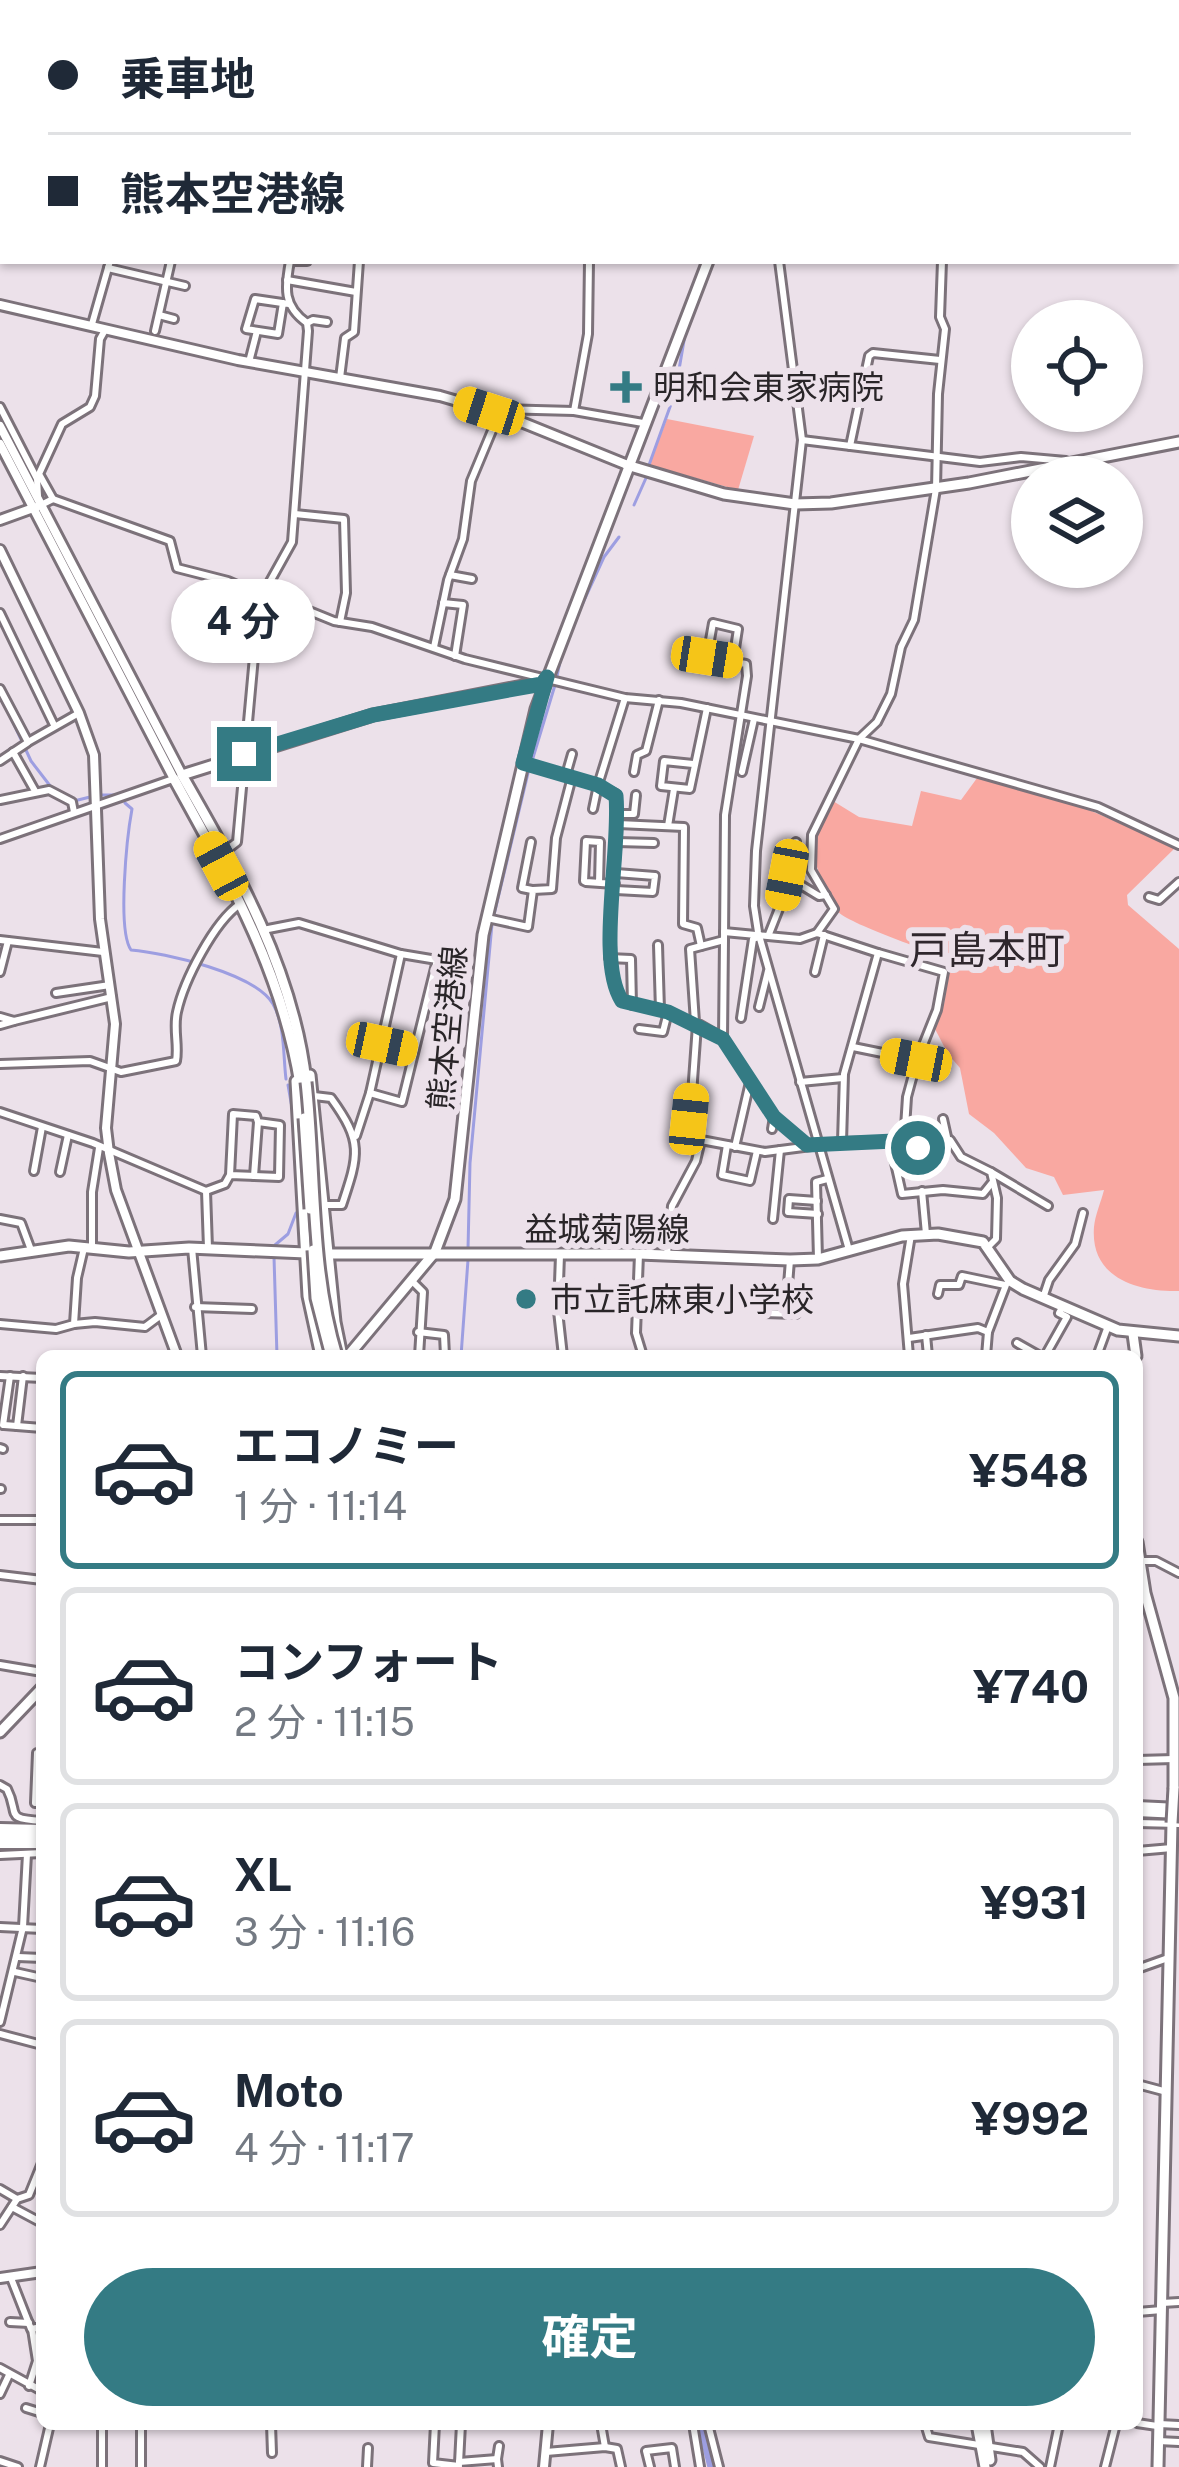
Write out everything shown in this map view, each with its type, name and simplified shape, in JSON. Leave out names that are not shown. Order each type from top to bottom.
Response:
[{"type":"highway","points":[[1143,1805],[1177,1806]]},
{"type":"highway","points":[[0,1831],[36,1832]]},
{"type":"highway","points":[[0,1840],[36,1841]]},
{"type":"main road","name":"熊本空港線","points":[[346,1350],[413,1282],[435,1252],[455,1199],[487,918],[523,763],[547,677],[707,264]]},
{"type":"main road","points":[[1100,456],[1179,442]]},
{"type":"main road","points":[[626,464],[687,485],[795,504],[936,489],[1011,474]]},
{"type":"main road","points":[[178,777],[373,715],[542,684],[547,677]]},
{"type":"main road","points":[[178,777],[224,852],[277,982],[312,1096],[339,1350]]},
{"type":"main road","points":[[178,777],[263,930],[286,988],[301,1066],[319,1250],[339,1350]]},
{"type":"main road","points":[[301,1066],[304,1253],[320,1350]]},
{"type":"main road","name":"益城菊陽線","points":[[0,1256],[31,1250],[192,1248],[790,1260],[926,1234],[965,1236],[988,1247]]},
{"type":"main road","points":[[988,1247],[1008,1283],[1132,1334],[1179,1336]]},
{"type":"main road","points":[[1132,1334],[1135,1350]]},
{"type":"main road","points":[[1143,1579],[1173,1688],[1177,1806],[1170,1958],[1173,2093],[1158,2467]]},
{"type":"main road","points":[[0,1732],[36,1694]]},
{"type":"main road","points":[[982,2430],[988,2467]]},
{"type":"street","points":[[92,324],[109,264],[185,286]]},
{"type":"street","points":[[155,331],[170,264]]},
{"type":"street","points":[[290,264],[286,303],[278,334],[246,329],[254,299],[286,303],[307,323]]},
{"type":"street","points":[[340,378],[345,338],[354,332],[358,264]]},
{"type":"street","points":[[574,411],[587,334],[589,264]]},
{"type":"street","points":[[778,264],[802,440],[756,851],[754,906],[758,935],[849,1250]]},
{"type":"street","points":[[815,972],[820,934],[834,911],[811,867],[812,836],[859,739],[878,722],[914,620],[936,489],[944,329],[940,317],[942,264]]},
{"type":"street","points":[[287,280],[356,292]]},
{"type":"street","points":[[0,305],[249,362],[440,396],[499,413],[626,464]]},
{"type":"street","points":[[159,315],[174,319]]},
{"type":"street","points":[[307,323],[327,322]]},
{"type":"street","points":[[224,852],[237,842],[264,594],[292,542],[307,323]]},
{"type":"street","points":[[42,502],[39,474],[62,424],[90,407],[95,396],[100,339],[106,327]]},
{"type":"street","points":[[249,362],[257,331]]},
{"type":"street","points":[[850,446],[873,352],[940,360]]},
{"type":"street","points":[[798,392],[841,384],[861,387]]},
{"type":"street","points":[[0,406],[37,479],[42,502]]},
{"type":"street","points":[[434,647],[463,538],[471,481],[501,409],[574,411],[643,423]]},
{"type":"street","points":[[0,426],[178,777],[0,839]]},
{"type":"street","points":[[802,440],[989,462],[1011,459]]},
{"type":"street","points":[[0,444],[42,502],[170,541],[177,568],[455,656],[625,698],[707,708],[859,739],[1098,807],[1179,844]]},
{"type":"street","points":[[0,520],[42,502]]},
{"type":"street","points":[[295,514],[344,519],[346,593],[340,622]]},
{"type":"street","points":[[0,550],[79,713],[94,755],[103,952],[116,1047],[104,1150],[92,1192],[88,1248],[77,1278],[74,1324]]},
{"type":"street","points":[[450,575],[472,578]]},
{"type":"street","points":[[443,603],[463,605],[455,656]]},
{"type":"street","points":[[0,613],[54,725]]},
{"type":"street","points":[[723,1039],[725,814],[746,664],[733,662],[707,657],[713,623],[738,629],[733,662]]},
{"type":"street","points":[[0,689],[25,744]]},
{"type":"street","points":[[593,809],[625,698]]},
{"type":"street","points":[[634,772],[638,755],[646,751],[659,700]]},
{"type":"street","points":[[693,764],[663,763],[660,784],[690,789],[707,708]]},
{"type":"street","points":[[0,760],[79,713]]},
{"type":"street","points":[[742,772],[754,718]]},
{"type":"street","points":[[13,752],[36,792]]},
{"type":"street","points":[[531,842],[522,888],[552,889],[572,754]]},
{"type":"street","points":[[523,763],[616,794],[609,958],[615,991],[622,1001],[695,1022],[723,1039],[774,1117],[807,1145]]},
{"type":"street","points":[[668,826],[674,789]]},
{"type":"street","points":[[0,800],[49,790],[72,802],[74,812]]},
{"type":"street","points":[[618,814],[634,814],[636,795]]},
{"type":"street","points":[[618,824],[684,827],[683,924],[698,928],[701,946]]},
{"type":"street","points":[[599,883],[600,842],[586,841],[584,881],[652,892],[652,874],[616,873]]},
{"type":"street","points":[[617,842],[654,843]]},
{"type":"street","points":[[769,934],[796,842]]},
{"type":"street","points":[[516,859],[527,862]]},
{"type":"street","points":[[787,875],[821,897],[826,895]]},
{"type":"street","points":[[1149,897],[1159,900],[1179,882]]},
{"type":"street","points":[[487,918],[528,927],[533,890]]},
{"type":"street","points":[[113,1072],[176,1061],[176,1016],[199,963],[224,915],[245,902]]},
{"type":"street","points":[[263,930],[299,923],[437,961],[402,1102],[370,1093]]},
{"type":"street","points":[[667,1254],[672,1206],[695,1163],[701,1140],[689,1119],[697,1052],[691,949],[724,936],[769,934],[800,939],[820,934],[944,972],[938,1010],[916,1060],[907,1096],[904,1143]]},
{"type":"street","points":[[741,1018],[753,939],[758,935]]},
{"type":"street","points":[[0,972],[4,940],[103,952]]},
{"type":"street","points":[[639,1029],[665,1031],[658,945]]},
{"type":"street","points":[[842,1142],[843,1078],[878,953]]},
{"type":"street","points":[[323,1205],[342,1205],[351,1179],[356,1136],[401,954]]},
{"type":"street","points":[[609,958],[631,959],[632,1005]]},
{"type":"street","points":[[759,1007],[769,971]]},
{"type":"street","points":[[56,993],[110,985]]},
{"type":"street","points":[[0,1020],[14,1021],[112,997]]},
{"type":"street","points":[[382,1044],[414,1051]]},
{"type":"street","points":[[853,1047],[916,1060]]},
{"type":"street","points":[[0,1064],[90,1061],[109,1065],[113,1072]]},
{"type":"street","points":[[800,1082],[843,1078]]},
{"type":"street","points":[[750,1082],[722,1175],[749,1181],[757,1151]]},
{"type":"street","points":[[312,1096],[331,1098],[356,1136]]},
{"type":"street","points":[[0,1113],[206,1191],[225,1184],[230,1175],[233,1114],[256,1116],[254,1176]]},
{"type":"street","points":[[772,1129],[774,1117]]},
{"type":"street","points":[[943,1119],[961,1156],[1048,1206]]},
{"type":"street","points":[[230,1175],[280,1177],[280,1125],[259,1122]]},
{"type":"street","points":[[34,1171],[42,1126]]},
{"type":"street","points":[[60,1172],[68,1135]]},
{"type":"street","points":[[701,1140],[757,1151],[890,1141],[922,1148],[950,1139]]},
{"type":"street","points":[[890,1141],[902,1194],[983,1194],[991,1184]]},
{"type":"street","points":[[104,1150],[175,1350]]},
{"type":"street","points":[[773,1219],[780,1150]]},
{"type":"street","points":[[988,1247],[996,1239],[997,1198],[991,1172]]},
{"type":"street","points":[[818,1258],[816,1182],[827,1179]]},
{"type":"street","points":[[206,1191],[208,1249]]},
{"type":"street","points":[[922,1191],[926,1234]]},
{"type":"street","points":[[817,1201],[789,1199],[788,1212],[818,1214]]},
{"type":"street","points":[[1043,1298],[1049,1280],[1075,1244],[1083,1213]]},
{"type":"street","points":[[0,1219],[21,1223],[31,1250]]},
{"type":"street","points":[[910,1350],[903,1284],[911,1235]]},
{"type":"street","points":[[192,1248],[201,1350]]},
{"type":"street","points":[[639,1254],[636,1328],[642,1350]]},
{"type":"street","points":[[560,1255],[562,1350]]},
{"type":"street","points":[[790,1260],[788,1285],[794,1293],[767,1296],[764,1313],[796,1314]]},
{"type":"street","points":[[938,1294],[940,1285],[959,1285],[962,1276],[1008,1283],[988,1332],[986,1350]]},
{"type":"street","points":[[413,1282],[423,1292],[419,1350]]},
{"type":"street","points":[[195,1306],[252,1309]]},
{"type":"street","points":[[1046,1350],[1067,1317],[1059,1312],[1063,1306]]},
{"type":"street","points":[[0,1324],[56,1329],[95,1322],[145,1328],[161,1315]]},
{"type":"street","points":[[1099,1350],[1108,1326]]},
{"type":"street","points":[[909,1338],[978,1328],[988,1332]]},
{"type":"street","points":[[418,1332],[444,1335],[445,1350]]},
{"type":"street","points":[[926,1336],[927,1350]]},
{"type":"street","points":[[1017,1343],[1030,1350]]},
{"type":"street","points":[[36,1377],[5,1376],[1,1425],[36,1428]]},
{"type":"street","points":[[17,1426],[23,1376]]},
{"type":"street","points":[[0,1520],[36,1520]]},
{"type":"street","points":[[1143,1561],[1179,1573]]},
{"type":"street","points":[[0,1575],[36,1579]]},
{"type":"street","points":[[0,1666],[36,1671]]},
{"type":"street","points":[[1143,1760],[1174,1759]]},
{"type":"street","points":[[36,1770],[36,1803]]},
{"type":"street","points":[[0,1785],[7,1789],[18,1819],[36,1820]]},
{"type":"street","points":[[1143,1820],[1177,1806]]},
{"type":"street","points":[[1143,1850],[1172,1848]]},
{"type":"street","points":[[0,1855],[36,1853]]},
{"type":"street","points":[[0,2022],[23,1927],[26,1854]]},
{"type":"street","points":[[0,1927],[36,1928]]},
{"type":"street","points":[[18,1958],[36,1958]]},
{"type":"street","points":[[1143,1967],[1170,1958]]},
{"type":"street","points":[[15,1972],[36,1977]]},
{"type":"street","points":[[0,2034],[36,2043]]},
{"type":"street","points":[[1143,2086],[1173,2093]]},
{"type":"street","points":[[0,2225],[15,2203],[29,2195],[36,2178]]},
{"type":"street","points":[[0,2189],[36,2219]]},
{"type":"street","points":[[36,2273],[4,2278],[30,2326],[36,2356]]},
{"type":"street","points":[[1143,2311],[1179,2302]]},
{"type":"street","points":[[10,2322],[36,2326]]},
{"type":"street","points":[[29,2386],[36,2364]]},
{"type":"street","points":[[0,2368],[36,2389]]},
{"type":"street","points":[[0,2394],[9,2375]]},
{"type":"street","points":[[26,2408],[36,2411]]},
{"type":"street","points":[[1143,2424],[1179,2425]]},
{"type":"street","points":[[40,2467],[49,2430]]},
{"type":"street","points":[[102,2430],[102,2467]]},
{"type":"street","points":[[141,2430],[141,2467]]},
{"type":"street","points":[[272,2430],[272,2453]]},
{"type":"street","points":[[435,2430],[433,2463],[486,2465],[486,2458],[498,2463],[499,2446]]},
{"type":"street","points":[[459,2465],[461,2430]]},
{"type":"street","points":[[544,2467],[548,2430]]},
{"type":"street","points":[[602,2430],[605,2447]]},
{"type":"street","points":[[694,2430],[700,2467]]},
{"type":"street","points":[[709,2430],[718,2467]]},
{"type":"street","points":[[927,2430],[928,2437],[1023,2452],[1040,2467]]},
{"type":"street","points":[[1050,2467],[1058,2430]]},
{"type":"street","points":[[1105,2467],[1114,2430]]},
{"type":"street","points":[[1159,2441],[1179,2442]]},
{"type":"street","points":[[546,2452],[605,2447],[617,2450],[621,2467]]},
{"type":"street","points":[[367,2467],[368,2448]]},
{"type":"street","points":[[650,2467],[646,2451],[672,2448],[675,2467]]},
{"type":"street","points":[[0,2462],[18,2467]]},
{"type":"shaded area","points":[[667,419],[754,436],[738,490],[649,465]]},
{"type":"shaded area","points":[[980,774],[1056,796],[1176,847],[1127,895],[1128,905],[1179,949],[1179,1291],[1133,1285],[1108,1270],[1095,1244],[1095,1222],[1104,1190],[1063,1195],[1054,1177],[1026,1168],[969,1114],[960,1068],[935,1029],[944,1004],[949,959],[844,916],[835,909],[819,873],[814,843],[833,801],[859,817],[912,826],[921,791],[961,800]]},
{"type":"waterway","points":[[649,465],[675,393],[686,329]]},
{"type":"waterway","points":[[634,505],[646,478]]},
{"type":"waterway","points":[[575,620],[604,557],[619,537]]},
{"type":"waterway","points":[[557,676],[561,657]]},
{"type":"waterway","points":[[532,761],[555,685]]},
{"type":"waterway","points":[[6,707],[31,761],[51,787]]},
{"type":"waterway","points":[[494,915],[529,769]]},
{"type":"waterway","points":[[101,795],[114,795]]},
{"type":"waterway","points":[[74,801],[94,796]]},
{"type":"waterway","points":[[125,803],[132,809],[124,904],[131,950],[208,966],[263,993],[280,1021],[286,1079]]},
{"type":"waterway","points":[[468,1249],[470,1163],[492,924]]},
{"type":"waterway","points":[[288,1085],[294,1119]]},
{"type":"waterway","points":[[275,1245],[288,1234],[296,1213]]},
{"type":"waterway","points":[[274,1257],[277,1350]]},
{"type":"waterway","points":[[461,1350],[468,1260]]},
{"type":"waterway","points":[[703,2430],[712,2467]]},
{"type":"place","name":"明和会東家病院","points":[[626,387]]},
{"type":"place","name":"市立託麻東小学校","points":[[526,1299]]},
{"type":"district","name":"戸島本町","points":[[987,950]]},
{"type":"route","points":[[244,754],[373,715],[542,684],[547,677],[523,763],[598,785],[616,796],[619,819],[608,952],[615,991],[622,1001],[695,1022],[723,1039],[774,1117],[807,1145],[894,1141],[918,1148]]}]
